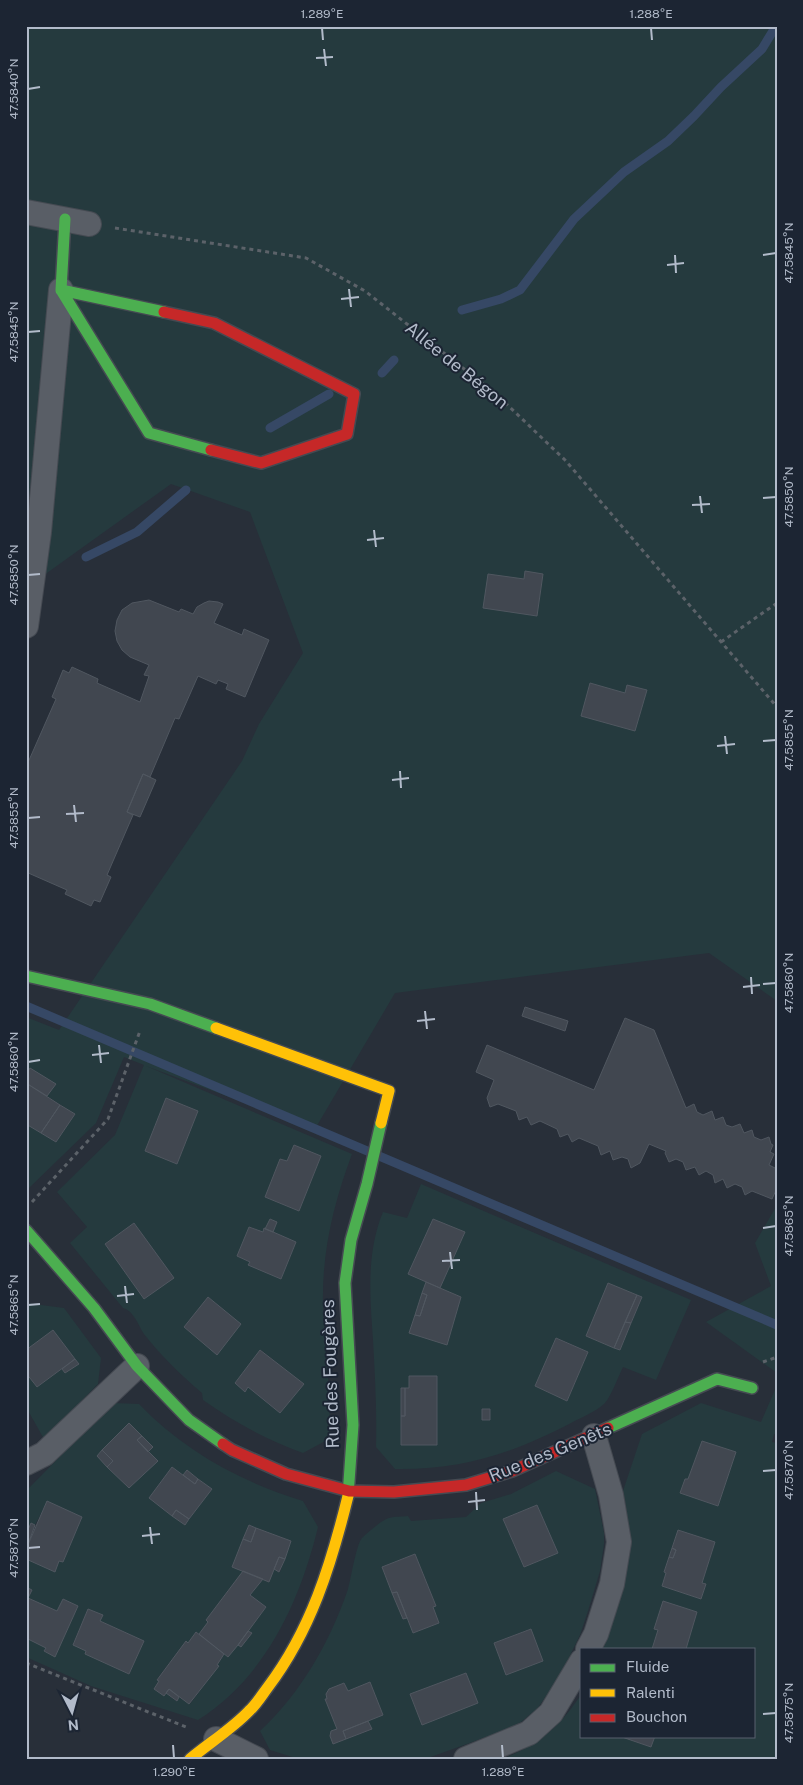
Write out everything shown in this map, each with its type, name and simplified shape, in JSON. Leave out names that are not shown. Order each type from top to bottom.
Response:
[{"type":"street","points":[[26,212],[89,224]]},
{"type":"street","points":[[26,626],[39,532],[61,290],[65,219]]},
{"type":"street","points":[[61,290],[214,323],[354,394],[347,434],[261,463],[149,432],[61,290]]},
{"type":"street","points":[[26,976],[150,1004]]},
{"type":"street","name":"Rue des Fougères","points":[[150,1004],[389,1091],[367,1184],[351,1240],[345,1283],[353,1426],[349,1491],[337,1540],[321,1591],[301,1635],[278,1674],[250,1711],[190,1759]]},
{"type":"street","name":"Rue des Genêts","points":[[26,1230],[88,1301],[137,1366],[189,1420],[232,1450],[286,1474],[349,1491],[394,1492],[466,1485],[512,1471],[594,1436],[717,1379],[752,1388]]},
{"type":"street","points":[[26,1463],[44,1454],[137,1366]]},
{"type":"street","points":[[589,1648],[596,1634],[612,1584],[619,1542],[611,1495],[594,1436]]},
{"type":"street","points":[[466,1759],[528,1734],[551,1713],[580,1664]]},
{"type":"street","points":[[216,1739],[256,1759]]},
{"type":"path","name":"Allée de Bégon","points":[[89,224],[306,258],[365,291],[496,394],[565,460],[777,707]]},
{"type":"path","points":[[721,642],[777,603]]},
{"type":"path","points":[[26,1209],[108,1119],[150,1004]]},
{"type":"path","points":[[26,1664],[216,1739]]},
{"type":"green space","points":[[26,26],[777,26],[777,1001],[709,953],[395,993],[315,1129],[146,1066],[352,1154],[330,1227],[323,1283],[330,1422],[329,1439],[303,1453],[251,1430],[203,1400],[202,1393],[157,1350],[144,1334],[133,1315],[123,1308],[70,1243],[87,1227],[57,1192],[115,1135],[144,1065],[124,1057],[96,1123],[29,1188],[26,1188],[26,1124],[56,1142],[75,1114],[26,1083],[26,1017],[59,1030],[242,761],[259,724],[303,653],[250,512],[171,484],[26,588]],"holes":[[[166,1098],[198,1111],[177,1164],[145,1151]],[[294,1145],[321,1156],[299,1211],[265,1197],[280,1159],[287,1161]],[[134,1223],[173,1278],[144,1299],[105,1244]],[[250,1227],[263,1232],[264,1228],[296,1242],[281,1279],[249,1265],[250,1262],[237,1256]],[[208,1297],[240,1324],[217,1354],[184,1327]],[[261,1350],[303,1384],[280,1413],[248,1387],[245,1391],[235,1383]]]},
{"type":"green space","points":[[421,1184],[691,1300],[656,1380],[623,1367],[612,1392],[601,1407],[549,1434],[507,1451],[465,1463],[420,1469],[395,1469],[376,1447],[376,1394],[371,1275],[374,1243],[383,1212],[407,1218]],"holes":[[[433,1219],[464,1232],[440,1288],[461,1297],[446,1344],[410,1333],[426,1282],[409,1274]],[[642,1297],[620,1350],[586,1336]],[[557,1338],[588,1352],[567,1401],[535,1386]],[[410,1376],[437,1376],[437,1445],[401,1445],[401,1389],[409,1388]]]},
{"type":"green space","points":[[777,1205],[777,1373],[706,1322],[771,1286],[755,1243]]},
{"type":"green space","points":[[26,1303],[64,1308],[101,1358],[98,1384],[44,1439],[26,1407],[26,1373],[37,1387],[62,1369],[65,1373],[79,1364],[53,1331],[26,1350]]},
{"type":"green space","points":[[777,1385],[777,1435],[774,1434],[772,1442],[777,1443],[777,1759],[502,1759],[538,1741],[548,1733],[566,1715],[580,1696],[580,1738],[625,1738],[651,1747],[654,1738],[756,1738],[756,1648],[686,1648],[697,1612],[663,1601],[654,1629],[658,1630],[652,1648],[602,1648],[622,1590],[626,1571],[628,1533],[623,1491],[642,1434],[701,1403],[761,1422]],"holes":[[[702,1441],[735,1452],[718,1506],[680,1493],[685,1479],[688,1479]],[[678,1530],[715,1542],[702,1583],[706,1584],[662,1586],[666,1573],[664,1571]]]},
{"type":"green space","points":[[113,1403],[139,1404],[175,1436],[215,1463],[258,1484],[303,1501],[318,1527],[301,1583],[290,1610],[276,1636],[261,1660],[242,1683],[222,1703],[198,1720],[91,1686],[26,1657],[26,1638],[46,1648],[44,1651],[55,1656],[78,1606],[63,1599],[57,1611],[28,1598],[32,1590],[26,1587],[26,1559],[55,1571],[59,1561],[63,1562],[82,1517],[47,1502],[35,1525],[31,1523],[26,1534],[26,1491]],"holes":[[[129,1423],[152,1447],[148,1452],[157,1461],[129,1488],[97,1456]],[[172,1467],[183,1475],[187,1470],[211,1489],[185,1525],[149,1498]],[[249,1525],[291,1541],[280,1572],[274,1569],[269,1581],[263,1579],[250,1595],[266,1607],[248,1631],[252,1633],[241,1647],[237,1645],[224,1654],[218,1666],[190,1704],[179,1697],[176,1701],[166,1693],[164,1696],[154,1689],[159,1681],[157,1679],[186,1641],[188,1643],[196,1632],[199,1634],[208,1622],[206,1620],[243,1571],[232,1567]],[[88,1609],[103,1615],[100,1621],[144,1641],[129,1674],[86,1654],[86,1651],[73,1644]]]},
{"type":"green space","points":[[556,1471],[595,1489],[604,1533],[600,1571],[580,1635],[559,1678],[537,1709],[521,1722],[503,1731],[425,1759],[299,1759],[270,1750],[260,1731],[289,1700],[313,1666],[341,1609],[362,1538],[389,1518],[408,1516],[411,1521],[466,1517],[481,1503],[511,1494]],"holes":[[[537,1505],[557,1553],[524,1567],[503,1519]],[[415,1554],[436,1606],[433,1607],[439,1623],[413,1633],[407,1618],[403,1619],[382,1567]],[[530,1629],[542,1661],[506,1674],[494,1643]],[[466,1673],[477,1703],[422,1724],[410,1694]],[[344,1683],[348,1691],[370,1683],[383,1715],[368,1721],[371,1730],[333,1744],[330,1736],[332,1731],[337,1729],[326,1694],[329,1689]]]},
{"type":"building","points":[[525,571],[543,574],[537,616],[483,608],[488,574],[524,579]]},
{"type":"building","points":[[149,600],[179,612],[181,609],[193,614],[197,607],[204,603],[209,601],[218,602],[223,604],[214,623],[242,635],[244,629],[269,640],[245,697],[226,689],[228,684],[218,680],[216,684],[198,676],[179,719],[175,718],[150,777],[143,774],[127,812],[133,815],[107,875],[111,877],[100,902],[94,900],[91,906],[65,894],[67,890],[26,872],[26,767],[56,699],[52,697],[63,670],[69,673],[72,667],[98,679],[97,683],[140,702],[149,676],[144,675],[149,665],[130,657],[122,650],[117,641],[115,631],[117,620],[122,610],[132,603]]},
{"type":"building","points":[[590,683],[625,693],[627,685],[647,690],[635,731],[581,716]]},
{"type":"building","points":[[143,774],[156,780],[140,817],[127,812]]},
{"type":"building","points":[[525,1007],[568,1021],[565,1031],[522,1016]]},
{"type":"building","points":[[625,1018],[654,1030],[686,1108],[694,1104],[697,1112],[703,1115],[712,1111],[715,1120],[723,1117],[726,1125],[732,1127],[740,1124],[744,1133],[752,1130],[754,1137],[761,1140],[769,1137],[773,1145],[770,1152],[774,1154],[769,1165],[777,1169],[777,1188],[772,1199],[752,1191],[745,1195],[742,1187],[735,1184],[727,1188],[723,1179],[715,1183],[713,1175],[706,1171],[699,1175],[695,1167],[686,1170],[683,1162],[676,1159],[669,1162],[666,1151],[649,1144],[640,1163],[631,1168],[628,1159],[622,1157],[613,1160],[610,1151],[601,1155],[598,1146],[579,1138],[572,1142],[568,1134],[560,1137],[557,1129],[540,1121],[531,1125],[527,1117],[519,1120],[516,1111],[498,1104],[490,1107],[487,1098],[494,1080],[476,1072],[487,1045],[594,1090]]},
{"type":"building","points":[[30,1068],[56,1084],[47,1096],[26,1083],[26,1075]]},
{"type":"building","points":[[26,1083],[60,1105],[41,1133],[26,1124]]},
{"type":"building","points":[[166,1098],[198,1111],[177,1164],[145,1151]]},
{"type":"building","points":[[60,1105],[75,1114],[56,1142],[41,1133]]},
{"type":"building","points":[[294,1145],[321,1156],[299,1211],[265,1197],[280,1159],[287,1161]]},
{"type":"building","points":[[270,1219],[277,1222],[273,1232],[265,1229]]},
{"type":"building","points":[[433,1219],[465,1232],[440,1288],[408,1274]]},
{"type":"building","points":[[134,1223],[174,1278],[144,1299],[105,1244]]},
{"type":"building","points":[[249,1227],[263,1232],[264,1228],[296,1242],[281,1279],[248,1265],[250,1262],[237,1256]]},
{"type":"building","points":[[426,1282],[461,1297],[447,1345],[409,1333],[415,1315],[420,1316],[427,1295],[422,1293]]},
{"type":"building","points":[[608,1283],[637,1295],[614,1348],[586,1336]]},
{"type":"building","points":[[422,1293],[427,1295],[420,1316],[415,1315]]},
{"type":"building","points":[[637,1295],[642,1297],[631,1323],[625,1322]]},
{"type":"building","points":[[208,1297],[241,1324],[217,1355],[184,1327]]},
{"type":"building","points":[[625,1322],[631,1323],[620,1350],[614,1348]]},
{"type":"building","points":[[53,1330],[75,1359],[37,1387],[26,1373],[26,1350]]},
{"type":"building","points":[[556,1338],[588,1352],[567,1401],[535,1386]]},
{"type":"building","points":[[260,1350],[304,1384],[280,1413],[248,1387],[245,1392],[235,1383]]},
{"type":"building","points":[[75,1359],[79,1364],[65,1373],[62,1369]]},
{"type":"building","points":[[409,1376],[437,1376],[437,1445],[401,1445],[401,1416],[405,1416],[405,1388],[409,1388]]},
{"type":"building","points":[[401,1388],[405,1388],[405,1416],[401,1416]]},
{"type":"building","points":[[482,1409],[490,1409],[490,1420],[482,1420]]},
{"type":"building","points":[[129,1423],[142,1436],[137,1440],[158,1461],[129,1488],[107,1467],[113,1461],[102,1450]]},
{"type":"building","points":[[142,1436],[153,1447],[148,1452],[137,1440]]},
{"type":"building","points":[[702,1441],[736,1452],[718,1506],[680,1493],[685,1479],[688,1479]]},
{"type":"building","points":[[102,1450],[113,1461],[107,1467],[97,1456]]},
{"type":"building","points":[[172,1467],[195,1484],[198,1479],[212,1489],[189,1519],[176,1510],[172,1516],[149,1498]]},
{"type":"building","points":[[187,1470],[198,1479],[195,1484],[183,1475]]},
{"type":"building","points":[[47,1501],[82,1517],[63,1562],[59,1561],[55,1572],[26,1559],[29,1547],[27,1547]]},
{"type":"building","points":[[537,1505],[558,1553],[524,1567],[503,1519]]},
{"type":"building","points":[[176,1510],[189,1519],[185,1525],[172,1516]]},
{"type":"building","points":[[31,1523],[35,1525],[27,1547],[26,1534]]},
{"type":"building","points":[[249,1525],[256,1528],[251,1542],[243,1539]]},
{"type":"building","points":[[256,1528],[291,1541],[285,1559],[279,1557],[269,1582],[232,1567],[243,1539],[251,1542]]},
{"type":"building","points":[[678,1530],[715,1542],[702,1583],[706,1584],[701,1599],[662,1586],[669,1557],[673,1558],[676,1550],[672,1548]]},
{"type":"building","points":[[672,1548],[676,1550],[673,1558],[669,1557]]},
{"type":"building","points":[[415,1554],[436,1606],[433,1607],[439,1623],[413,1633],[397,1592],[392,1593],[382,1567]]},
{"type":"building","points":[[279,1557],[285,1559],[279,1572],[274,1569]]},
{"type":"building","points":[[243,1571],[263,1579],[250,1595],[266,1607],[228,1657],[199,1634],[208,1622],[206,1620]]},
{"type":"building","points":[[26,1587],[32,1590],[28,1598],[57,1611],[63,1599],[78,1606],[55,1657],[44,1651],[46,1648],[26,1638]]},
{"type":"building","points":[[397,1592],[407,1618],[403,1619],[392,1593]]},
{"type":"building","points":[[663,1601],[697,1612],[686,1648],[652,1648],[658,1630],[654,1629]]},
{"type":"building","points":[[88,1609],[103,1615],[100,1621],[144,1641],[129,1674],[85,1654],[86,1651],[73,1645]]},
{"type":"building","points":[[531,1629],[543,1661],[506,1675],[494,1643]]},
{"type":"building","points":[[248,1631],[252,1633],[241,1647],[238,1645]]},
{"type":"building","points":[[196,1632],[224,1654],[217,1665],[219,1666],[189,1704],[169,1689],[164,1696],[154,1689],[159,1681],[157,1680],[186,1641],[188,1643]]},
{"type":"building","points":[[466,1673],[478,1703],[422,1725],[410,1694]]},
{"type":"building","points":[[370,1682],[383,1715],[343,1731],[346,1739],[333,1744],[330,1736],[331,1731],[337,1729],[325,1699],[327,1699],[326,1694],[329,1689],[344,1683],[348,1691]]},
{"type":"building","points":[[169,1689],[179,1697],[177,1701],[166,1693]]},
{"type":"building","points":[[368,1721],[372,1729],[346,1739],[343,1731]]},
{"type":"building","points":[[625,1738],[654,1738],[651,1747]]},
{"type":"waterway","points":[[462,310],[501,299],[520,290],[574,219],[624,172],[668,141],[721,87],[762,49],[776,26]]},
{"type":"waterway","points":[[382,373],[394,360]]},
{"type":"waterway","points":[[270,428],[329,394]]},
{"type":"waterway","points":[[86,557],[137,532],[186,490]]},
{"type":"waterway","points":[[26,1006],[777,1325]]},
{"type":"traffic: fast","points":[[65,219],[61,290],[164,312]]},
{"type":"traffic: fast","points":[[61,290],[149,433],[211,450]]},
{"type":"traffic: fast","points":[[26,976],[150,1004],[216,1028]]},
{"type":"traffic: fast","points":[[348,1496],[353,1425],[345,1283],[351,1240],[367,1184],[381,1123]]},
{"type":"traffic: fast","points":[[26,1230],[94,1308],[137,1366],[189,1420],[223,1444]]},
{"type":"traffic: fast","points":[[608,1428],[717,1379],[752,1388]]},
{"type":"traffic: slow","points":[[216,1028],[389,1091],[381,1123]]},
{"type":"traffic: slow","points":[[190,1759],[252,1709],[283,1665],[308,1620],[318,1596],[327,1572],[348,1496]]},
{"type":"traffic: jam","points":[[164,312],[214,323],[354,394],[347,434],[261,463],[211,450]]},
{"type":"traffic: jam","points":[[223,1444],[232,1450],[286,1474],[349,1491],[394,1492],[466,1485],[512,1471],[608,1428]]}]
